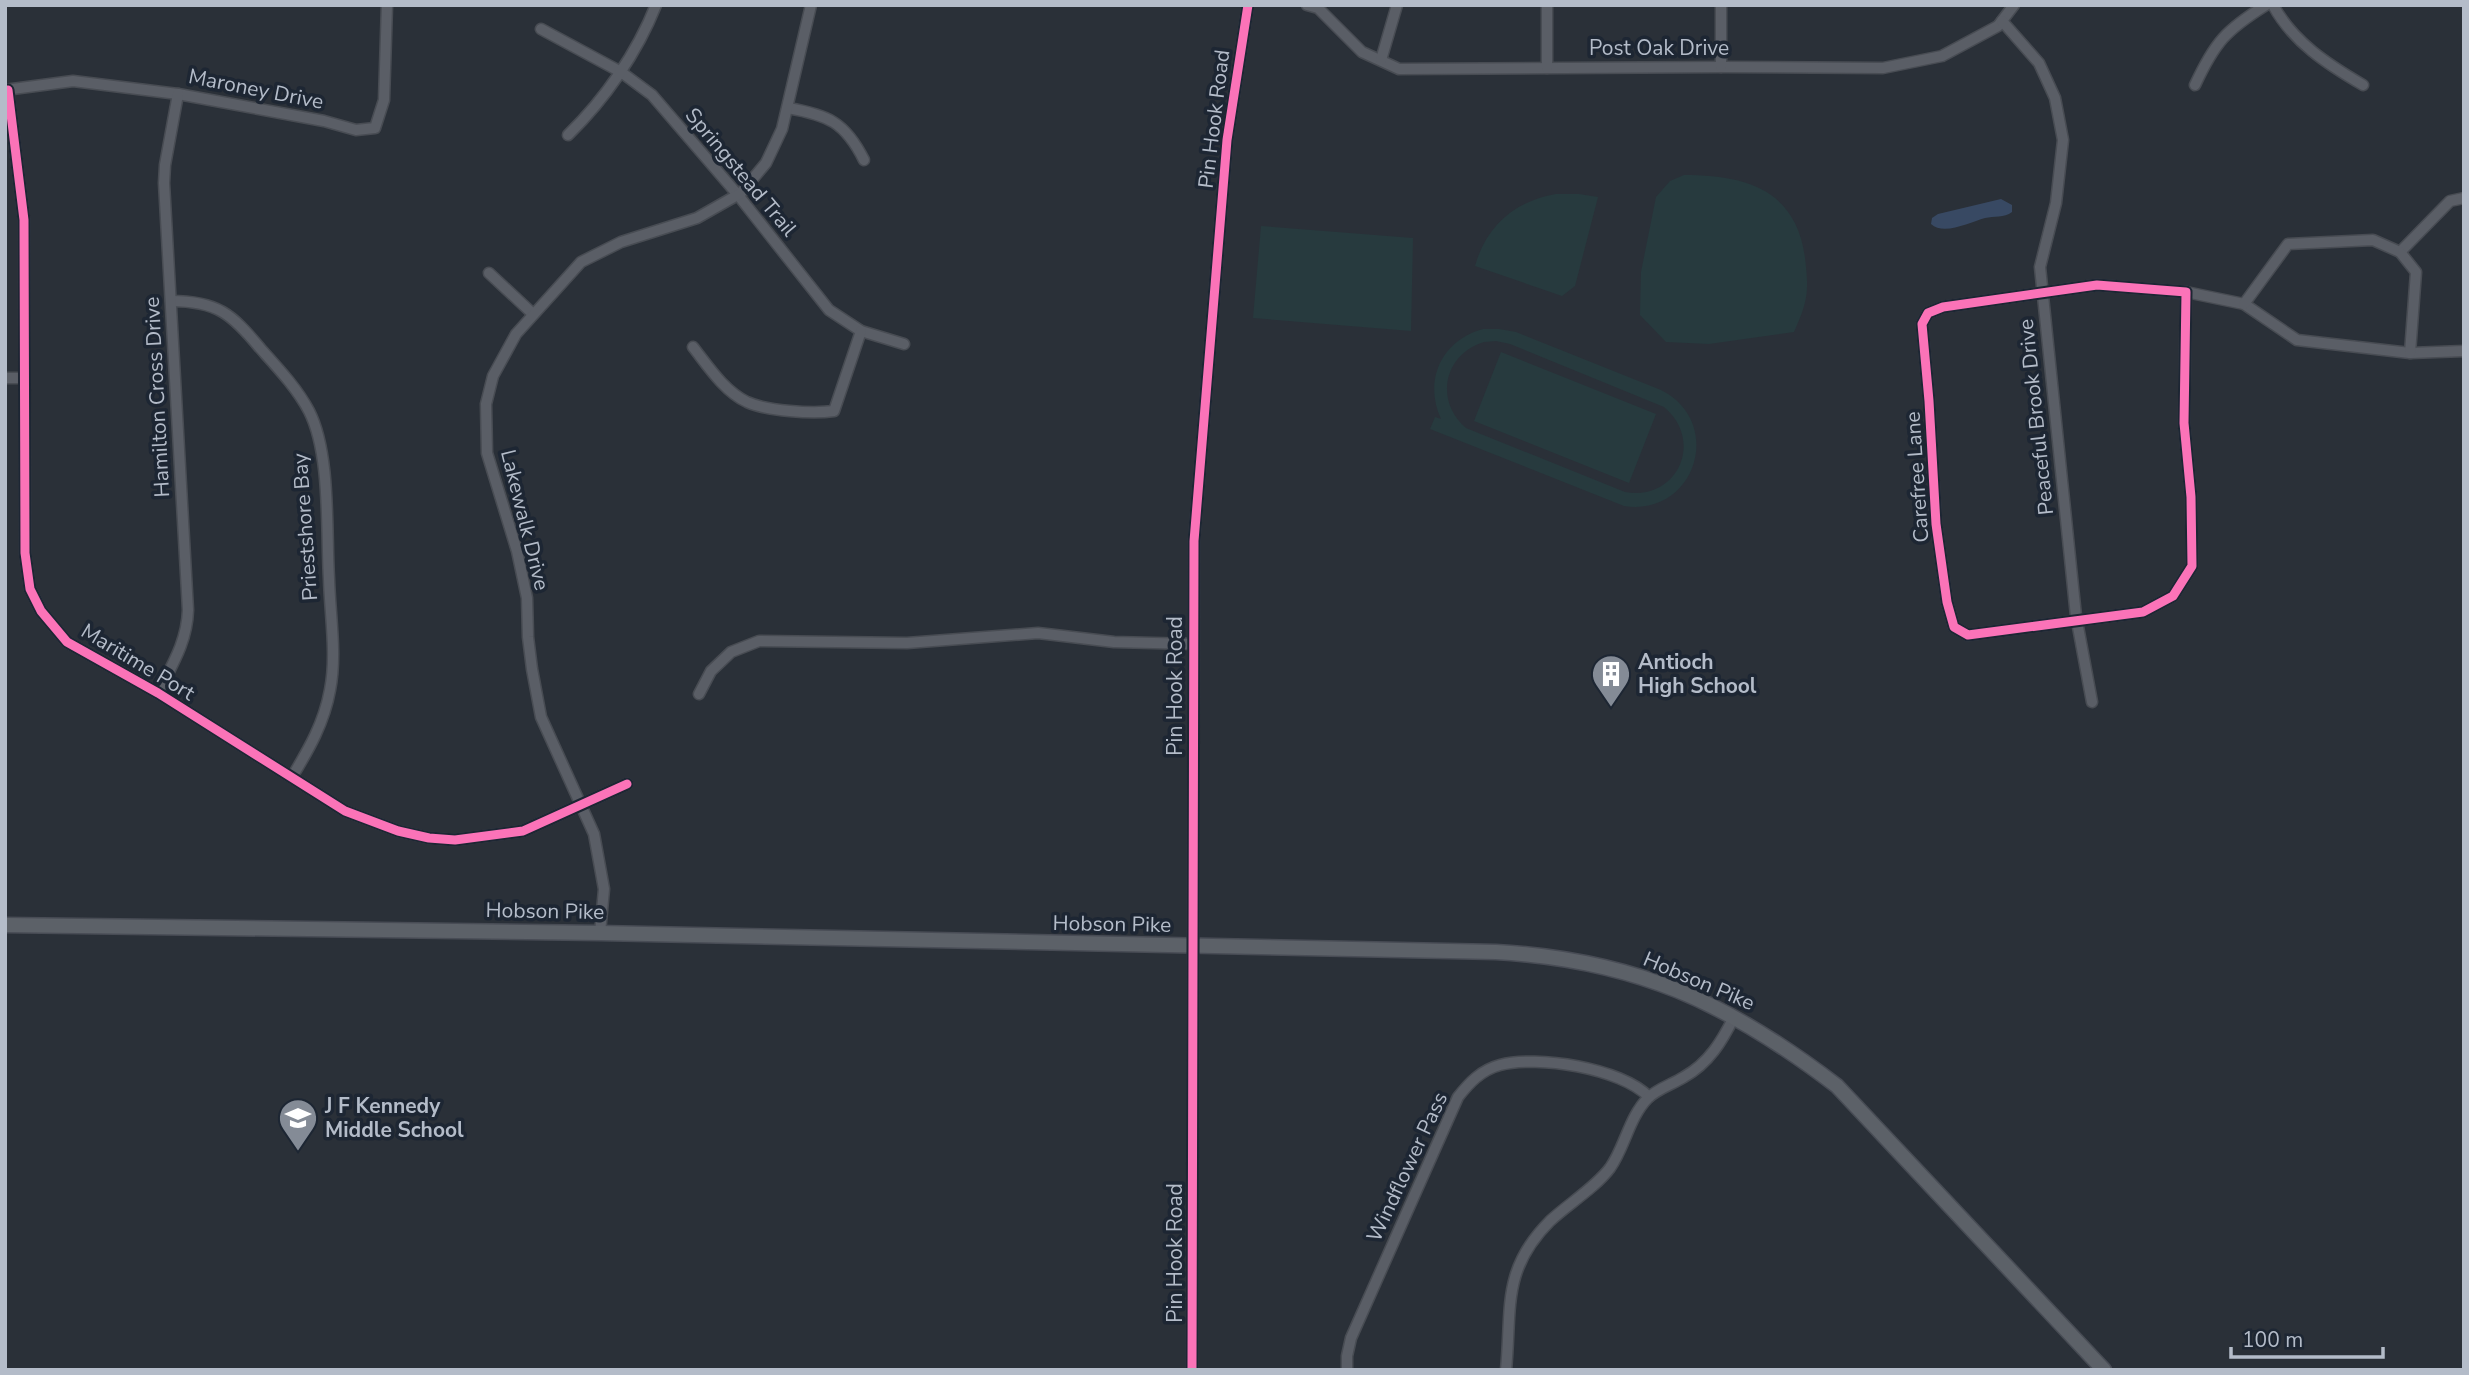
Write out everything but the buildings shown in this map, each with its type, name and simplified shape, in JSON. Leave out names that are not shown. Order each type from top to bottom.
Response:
[{"type":"main road","name":"Hobson Pike","points":[[5,925],[600,933],[1539,955],[1589,962],[1677,989],[1734,1017],[1791,1051],[1837,1086],[2104,1370]]},
{"type":"street","name":"Maroney Drive","points":[[7,90],[73,81],[178,94],[324,121],[356,130],[375,128],[384,100],[387,5]]},
{"type":"street","points":[[568,135],[593,111],[621,72],[656,5]]},
{"type":"street","name":"Lakewalk Drive","points":[[600,933],[604,890],[594,834],[541,717],[532,669],[527,598],[520,563],[487,453],[486,404],[493,376],[516,334],[581,262],[621,242],[697,218],[738,195],[766,163],[782,130],[811,5]]},
{"type":"street","name":"Pin Hook Road","points":[[1192,1370],[1194,541],[1227,140],[1248,5]]},
{"type":"street","points":[[1381,60],[1397,5]]},
{"type":"street","points":[[1547,5],[1547,68]]},
{"type":"street","points":[[1721,5],[1721,67]]},
{"type":"street","name":"Post Oak Drive","points":[[1315,6],[1362,52],[1399,69],[1883,68],[1942,56],[1998,26],[2014,5]]},
{"type":"street","points":[[2195,85],[2207,60],[2228,31],[2266,5]]},
{"type":"street","points":[[2273,5],[2282,22],[2295,37],[2331,65],[2363,85]]},
{"type":"street","name":"Peaceful Brook Drive","points":[[2002,21],[2039,63],[2055,98],[2063,140],[2056,204],[2040,267],[2077,619],[2092,702]]},
{"type":"street","name":"Springstead Trail","points":[[541,29],[621,72],[652,95],[738,195],[829,310],[861,331],[904,344]]},
{"type":"street","name":"Maritime Port","points":[[7,90],[24,220],[25,553],[30,589],[41,611],[67,642],[158,693],[345,811],[398,831],[429,838],[455,839],[523,831],[627,784]]},
{"type":"street","name":"Hamilton Cross Drive","points":[[158,693],[183,646],[187,627],[164,183],[178,94]]},
{"type":"street","points":[[788,108],[813,112],[833,120],[847,131],[864,160]]},
{"type":"street","points":[[2400,252],[2450,201],[2464,198]]},
{"type":"street","points":[[2244,304],[2288,244],[2373,240],[2400,252],[2416,272],[2410,353]]},
{"type":"street","points":[[489,273],[533,314]]},
{"type":"street","name":"Carefree Lane","points":[[2186,292],[2183,423],[2191,498],[2192,566],[2173,596],[2143,612],[1975,635],[1959,631],[1954,627],[1950,616],[1936,524],[1929,401],[1921,330],[1928,313],[1943,307],[2097,285],[2186,292],[2244,304],[2297,340],[2410,353],[2464,352]]},
{"type":"street","name":"Priestshore Bay","points":[[171,301],[207,304],[227,313],[241,326],[309,412],[321,450],[332,651],[331,687],[323,720],[292,777]]},
{"type":"street","points":[[693,347],[720,381],[746,402],[813,413],[834,411],[861,331]]},
{"type":"street","points":[[5,378],[24,378]]},
{"type":"street","points":[[699,694],[711,671],[731,652],[759,641],[907,643],[1038,633],[1114,642],[1193,644]]},
{"type":"street","points":[[1506,1370],[1510,1298],[1515,1277],[1532,1243],[1549,1222],[1609,1170],[1648,1097],[1707,1060],[1721,1042],[1734,1017]]},
{"type":"street","name":"Windflower Pass","points":[[1347,1370],[1351,1338],[1458,1097],[1473,1079],[1498,1065],[1544,1062],[1619,1079],[1642,1090],[1648,1097]]},
{"type":"green space","points":[[1684,175],[1727,178],[1747,183],[1779,201],[1791,216],[1800,235],[1807,279],[1805,303],[1794,332],[1709,344],[1666,342],[1640,315],[1641,272],[1656,197],[1670,181]]},
{"type":"green space","points":[[1556,194],[1598,197],[1575,286],[1562,296],[1475,266],[1487,239],[1504,218],[1515,209],[1541,197]]},
{"type":"green space","points":[[1261,226],[1413,238],[1411,331],[1253,318]]},
{"type":"green space","points":[[1483,329],[1516,332],[1661,390],[1681,405],[1692,423],[1696,444],[1694,464],[1684,483],[1669,497],[1649,505],[1624,506],[1430,429],[1435,417],[1441,419],[1434,390],[1440,364],[1447,352],[1469,334]],"holes":[[[1484,342],[1510,344],[1664,407],[1676,421],[1683,436],[1679,466],[1671,478],[1659,488],[1643,493],[1625,492],[1466,428],[1456,417],[1447,392],[1452,367],[1470,348]]]},
{"type":"green space","points":[[1501,352],[1656,414],[1629,483],[1474,421]]},
{"type":"water","points":[[2001,199],[2012,205],[2012,212],[1950,228],[1943,229],[1931,224],[1932,218],[1938,214]]},
{"type":"cycle path","points":[[1192,1370],[1194,541],[1227,140],[1248,5]]},
{"type":"cycle path","points":[[8,90],[24,220],[25,553],[30,589],[41,611],[67,642],[158,693],[345,811],[398,831],[455,840],[523,831],[627,784]]},
{"type":"cycle path","points":[[2097,285],[2186,292],[2184,423],[2191,497],[2192,566],[2173,596],[2143,612],[1968,635],[1954,627],[1947,602],[1936,524],[1922,324],[1928,313],[1943,307],[2097,285]]},
{"type":"place","name":"Antioch High School","points":[[1611,708]]},
{"type":"place","name":"J F Kennedy Middle School","points":[[298,1152]]}]
